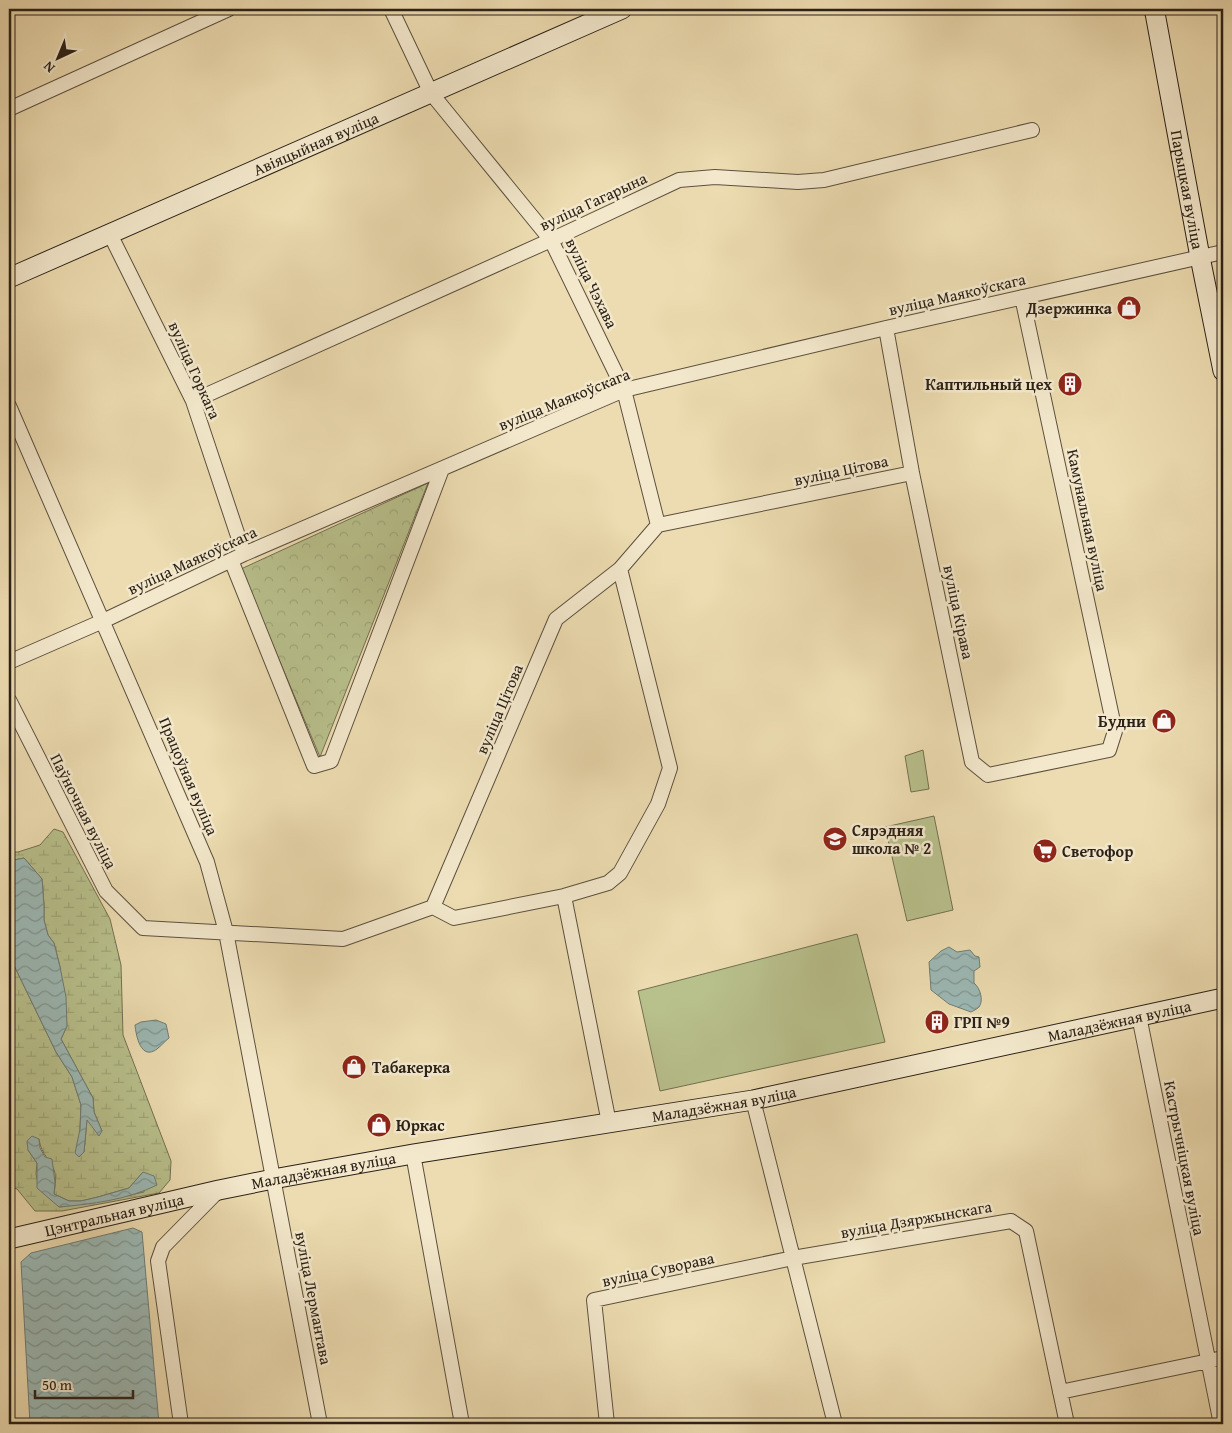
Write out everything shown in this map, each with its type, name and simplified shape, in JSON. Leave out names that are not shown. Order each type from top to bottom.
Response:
[{"type":"street","points":[[9,109],[229,9]]},
{"type":"street","name":"вуліца Чэхава","points":[[390,9],[431,93],[551,240],[624,390],[658,525]]},
{"type":"street","name":"Авіяцыйная вуліца","points":[[9,278],[622,9]]},
{"type":"street","name":"Парыцкая вуліца","points":[[1153,9],[1223,371]]},
{"type":"street","name":"вуліца Гагарына","points":[[194,401],[551,240],[679,180],[715,177],[798,182],[824,180],[1032,130]]},
{"type":"street","name":"вуліца Горкага","points":[[110,234],[194,401],[238,557],[314,766],[331,761],[442,469]]},
{"type":"street","name":"вуліца Маякоўскага","points":[[9,662],[103,621],[238,557],[624,390],[886,328],[1223,252]]},
{"type":"street","name":"Камунальная вуліца","points":[[1022,297],[1115,731],[1109,750]]},
{"type":"street","name":"вуліца Кірава","points":[[886,328],[912,473],[972,762],[988,775],[1109,750]]},
{"type":"street","name":"Працоўная вуліца","points":[[9,406],[207,862],[226,932],[273,1179]]},
{"type":"street","name":"вуліца Цітова","points":[[433,907],[556,619],[620,569],[658,525],[912,473]]},
{"type":"street","points":[[226,932],[342,939],[433,907],[454,918],[564,896],[608,883],[620,872],[658,804],[670,768],[620,569]]},
{"type":"street","name":"Паўночная вуліца","points":[[9,700],[106,891],[142,928],[226,932]]},
{"type":"street","points":[[564,896],[609,1122]]},
{"type":"street","name":"Маладзёжная вуліца","points":[[220,1190],[413,1154],[753,1100],[1223,998]]},
{"type":"street","name":"Кастрычніцкая вуліца","points":[[1139,1016],[1221,1424]]},
{"type":"street","points":[[753,1100],[835,1424]]},
{"type":"street","points":[[413,1154],[462,1424]]},
{"type":"street","name":"вуліца Лермантава","points":[[273,1179],[320,1424]]},
{"type":"street","points":[[181,1424],[158,1261],[163,1247],[220,1190]]},
{"type":"street","name":"Цэнтральная вуліца","points":[[9,1239],[220,1190]]},
{"type":"street","name":"вуліца Дзяржынскага","points":[[792,1258],[1011,1221],[1026,1231],[1067,1424]]},
{"type":"street","name":"вуліца Суворава","points":[[607,1424],[594,1300],[792,1258]]},
{"type":"street","points":[[1060,1392],[1223,1358]]},
{"type":"green space","points":[[428,483],[320,757],[241,569]]},
{"type":"green space","points":[[923,750],[929,789],[911,792],[905,756]]},
{"type":"green space","points":[[934,816],[953,910],[907,921],[885,827]]},
{"type":"green space","points":[[54,829],[63,832],[110,919],[121,965],[123,1035],[171,1161],[170,1180],[159,1193],[62,1211],[35,1211],[17,1189],[9,1186],[9,1157],[12,1136],[9,1132],[9,955],[56,1052],[72,1077],[81,1105],[80,1129],[84,1152],[87,1119],[102,1131],[94,1112],[93,1098],[61,1039],[67,1026],[60,967],[54,943],[48,935],[44,920],[42,879],[24,858],[9,861],[9,852],[18,852],[40,845]],"holes":[[[39,1139],[40,1145],[55,1173],[54,1194],[69,1201],[81,1201],[129,1188],[143,1172],[144,1192],[60,1207],[38,1183],[36,1174],[37,1163],[28,1150]]]},
{"type":"green space","points":[[857,934],[885,1042],[660,1091],[638,991]]},
{"type":"water","points":[[24,858],[42,879],[44,920],[48,935],[54,943],[60,967],[66,997],[67,1026],[61,1039],[93,1098],[94,1112],[102,1131],[99,1136],[87,1120],[84,1152],[79,1157],[75,1153],[80,1129],[81,1105],[72,1077],[56,1052],[9,955],[9,861]]},
{"type":"water","points":[[949,947],[957,952],[970,950],[975,956],[979,957],[980,967],[974,971],[974,983],[980,991],[981,1001],[979,1007],[971,1012],[949,1004],[931,990],[929,962],[941,951]]},
{"type":"water","points":[[156,1020],[166,1024],[169,1038],[157,1049],[147,1052],[140,1046],[135,1025],[141,1022]]},
{"type":"water","points":[[32,1136],[39,1139],[40,1148],[45,1157],[52,1159],[55,1182],[54,1194],[69,1201],[81,1201],[129,1188],[143,1172],[154,1176],[157,1185],[122,1198],[59,1207],[37,1188],[37,1163],[28,1150],[27,1141]]},
{"type":"water","points":[[133,1228],[142,1232],[159,1424],[30,1424],[21,1262],[31,1253]]},
{"type":"place","name":"Дзержинка","points":[[1129,308]]},
{"type":"place","name":"Каптильный цех","points":[[1070,384]]},
{"type":"place","name":"Будни","points":[[1164,721]]},
{"type":"place","name":"Сярэдняя школа № 2","points":[[835,839]]},
{"type":"place","name":"Светофор","points":[[1045,851]]},
{"type":"place","name":"ГРП №9","points":[[937,1022]]},
{"type":"place","name":"Табакерка","points":[[354,1067]]},
{"type":"place","name":"Юркас","points":[[379,1125]]}]
